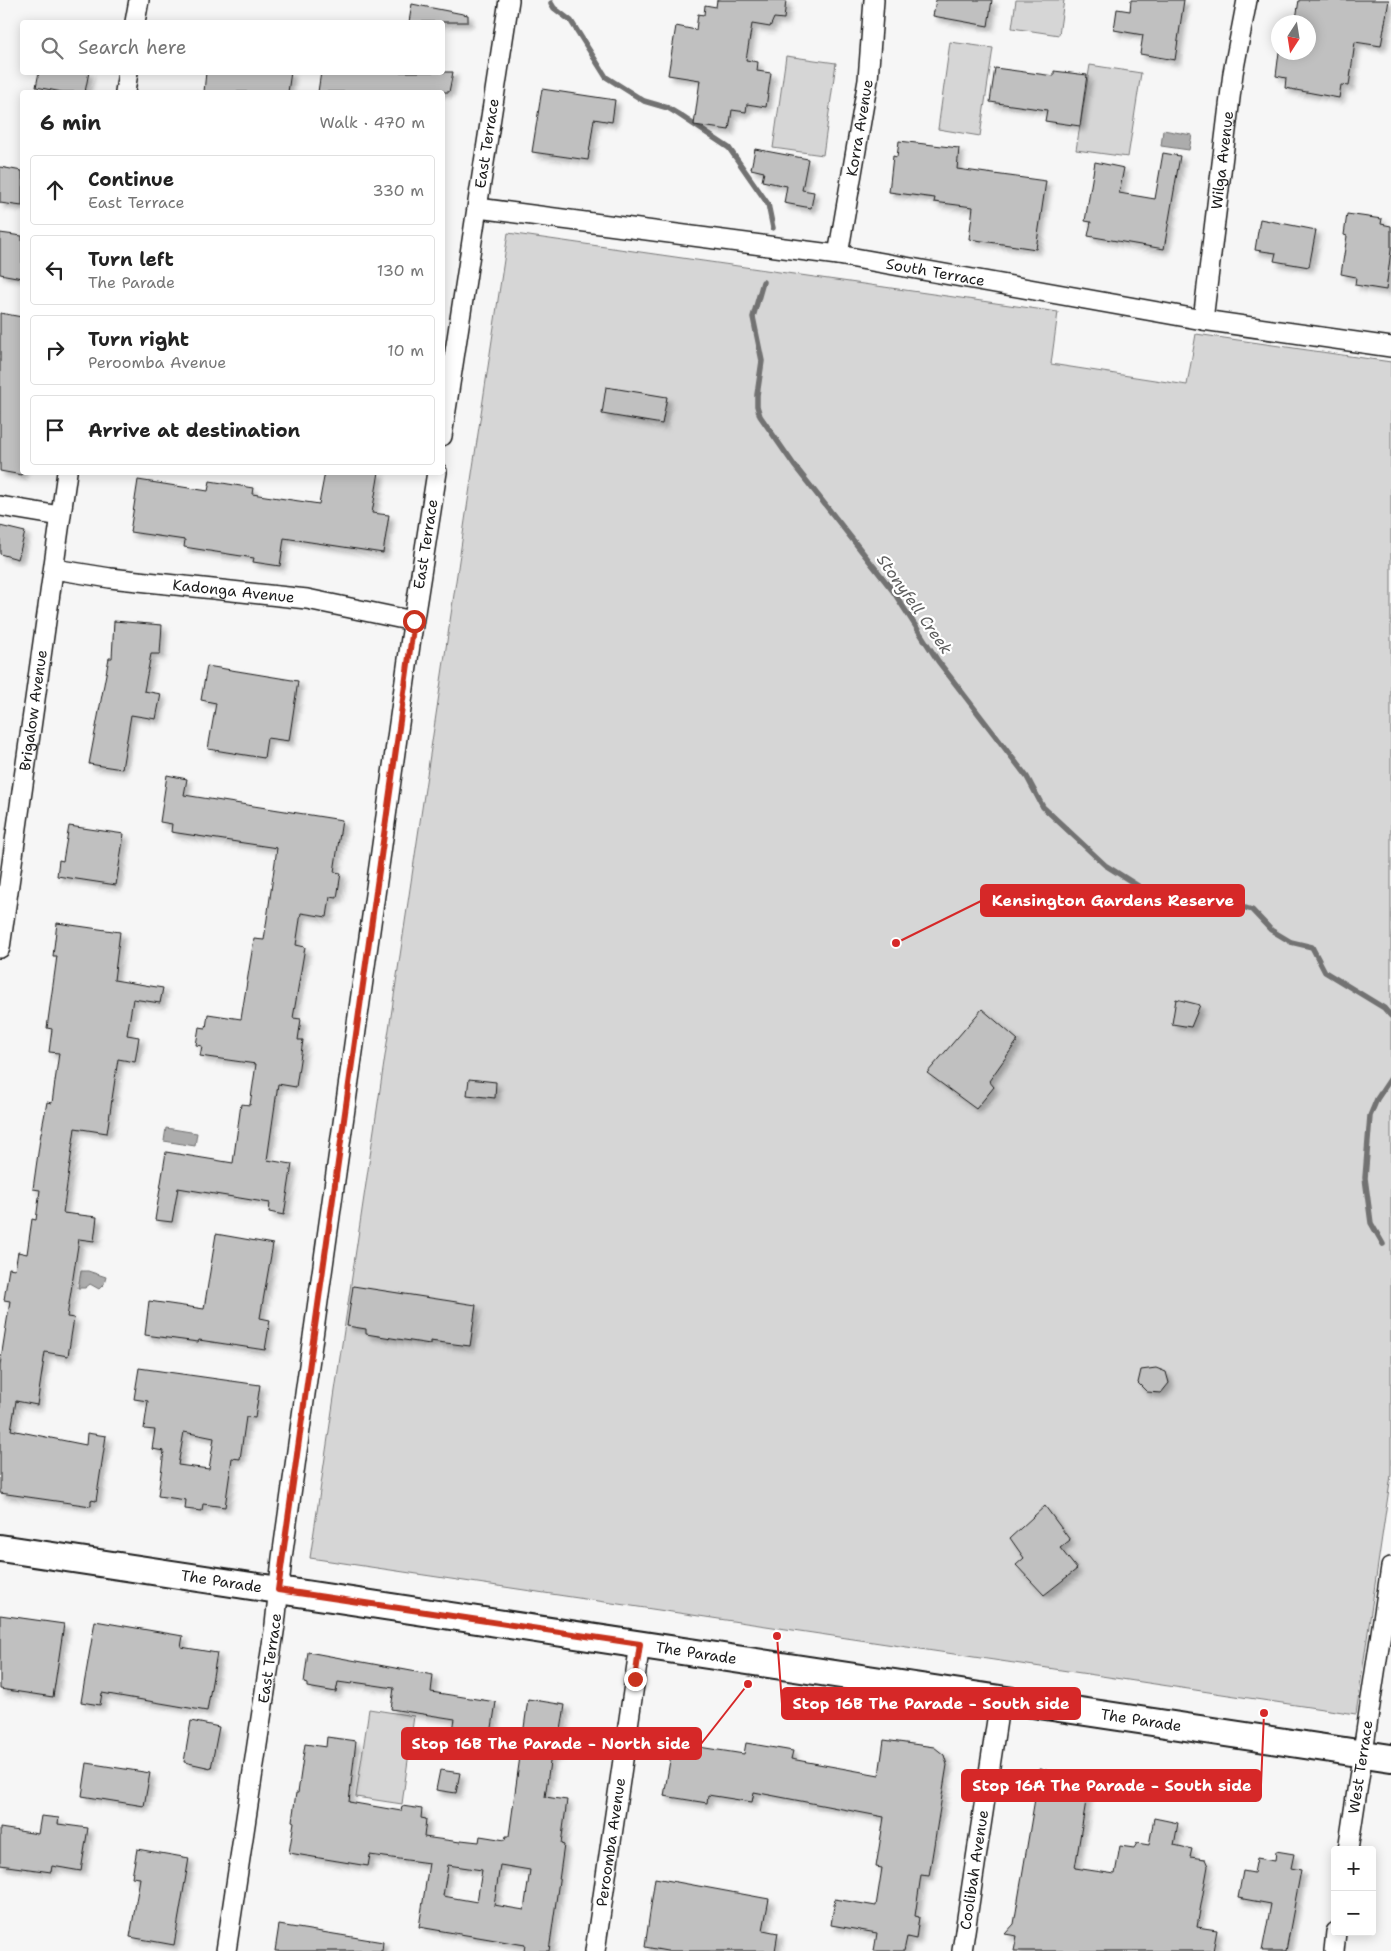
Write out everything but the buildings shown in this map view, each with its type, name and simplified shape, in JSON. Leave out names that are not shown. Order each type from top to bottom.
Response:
[{"type":"main road","name":"The Parade","points":[[0,1548],[1391,1758]]},
{"type":"street","points":[[135,20],[139,0]]},
{"type":"street","name":"East Terrace","points":[[445,417],[509,0]]},
{"type":"street","name":"Korra Avenue","points":[[838,255],[868,80],[874,0]]},
{"type":"street","name":"Wilga Avenue","points":[[1204,320],[1233,73],[1247,0]]},
{"type":"street","points":[[125,90],[128,75]]},
{"type":"street","name":"South Terrace","points":[[478,208],[838,255],[1204,320],[1391,347]]},
{"type":"street","name":"Brigalow Avenue","points":[[0,948],[67,475]]},
{"type":"street","name":"East Terrace","points":[[226,1951],[414,621],[437,475]]},
{"type":"street","points":[[0,506],[60,516]]},
{"type":"street","name":"Kadonga Avenue","points":[[54,569],[110,578],[307,599],[414,621]]},
{"type":"street","name":"West Terrace","points":[[1349,1846],[1391,1567]]},
{"type":"street","name":"Peroomba Avenue","points":[[595,1951],[640,1644]]},
{"type":"street","name":"Coolibah Avenue","points":[[962,1951],[1000,1700]]},
{"type":"street","points":[[1334,1951],[1336,1936]]},
{"type":"shaded area","points":[[1016,0],[1064,0],[1059,35],[1012,28]]},
{"type":"shaded area","points":[[950,42],[993,48],[980,136],[938,129]]},
{"type":"shaded area","points":[[786,56],[836,63],[823,155],[773,148]]},
{"type":"shaded area","points":[[1090,65],[1141,73],[1128,157],[1076,150]]},
{"type":"shaded area","points":[[1163,130],[1192,135],[1189,150],[1161,146]]},
{"type":"shaded area","points":[[508,233],[1058,312],[1051,364],[1187,385],[1196,334],[1391,362],[1391,1475],[1356,1714],[310,1558]]},
{"type":"shaded area","points":[[166,1128],[197,1133],[195,1146],[164,1141]]},
{"type":"shaded area","points":[[81,1271],[88,1271],[106,1277],[104,1284],[99,1289],[90,1284],[85,1288],[78,1288]]},
{"type":"shaded area","points":[[369,1709],[414,1716],[402,1804],[356,1797]]},
{"type":"waterway","name":"Stonyfell Creek","points":[[551,3],[554,8],[571,21],[606,77],[644,101],[668,108],[729,148],[768,204],[773,228]]},
{"type":"waterway","name":"Stonyfell Creek","points":[[763,282],[753,317],[762,361],[757,395],[757,406],[760,416],[794,465],[893,591],[938,661],[1027,777],[1043,807],[1105,865],[1151,894]]},
{"type":"waterway","name":"Stonyfell Creek","points":[[1199,905],[1224,901],[1252,910],[1271,930],[1291,942],[1312,947],[1325,972],[1384,1008],[1391,1016]]},
{"type":"waterway","name":"Stonyfell Creek","points":[[1383,1244],[1371,1223],[1365,1178],[1370,1116],[1377,1099],[1391,1078]]},
{"type":"place","name":"Kensington Gardens Reserve","points":[[896,943]]},
{"type":"place","name":"Stop 16B The Parade - South side","points":[[777,1636]]},
{"type":"place","name":"Stop 16B The Parade - North side","points":[[748,1684]]},
{"type":"place","name":"Stop 16A The Parade - South side","points":[[1264,1713]]},
{"type":"route","points":[[414,621],[278,1590],[640,1644],[635,1679]]}]
